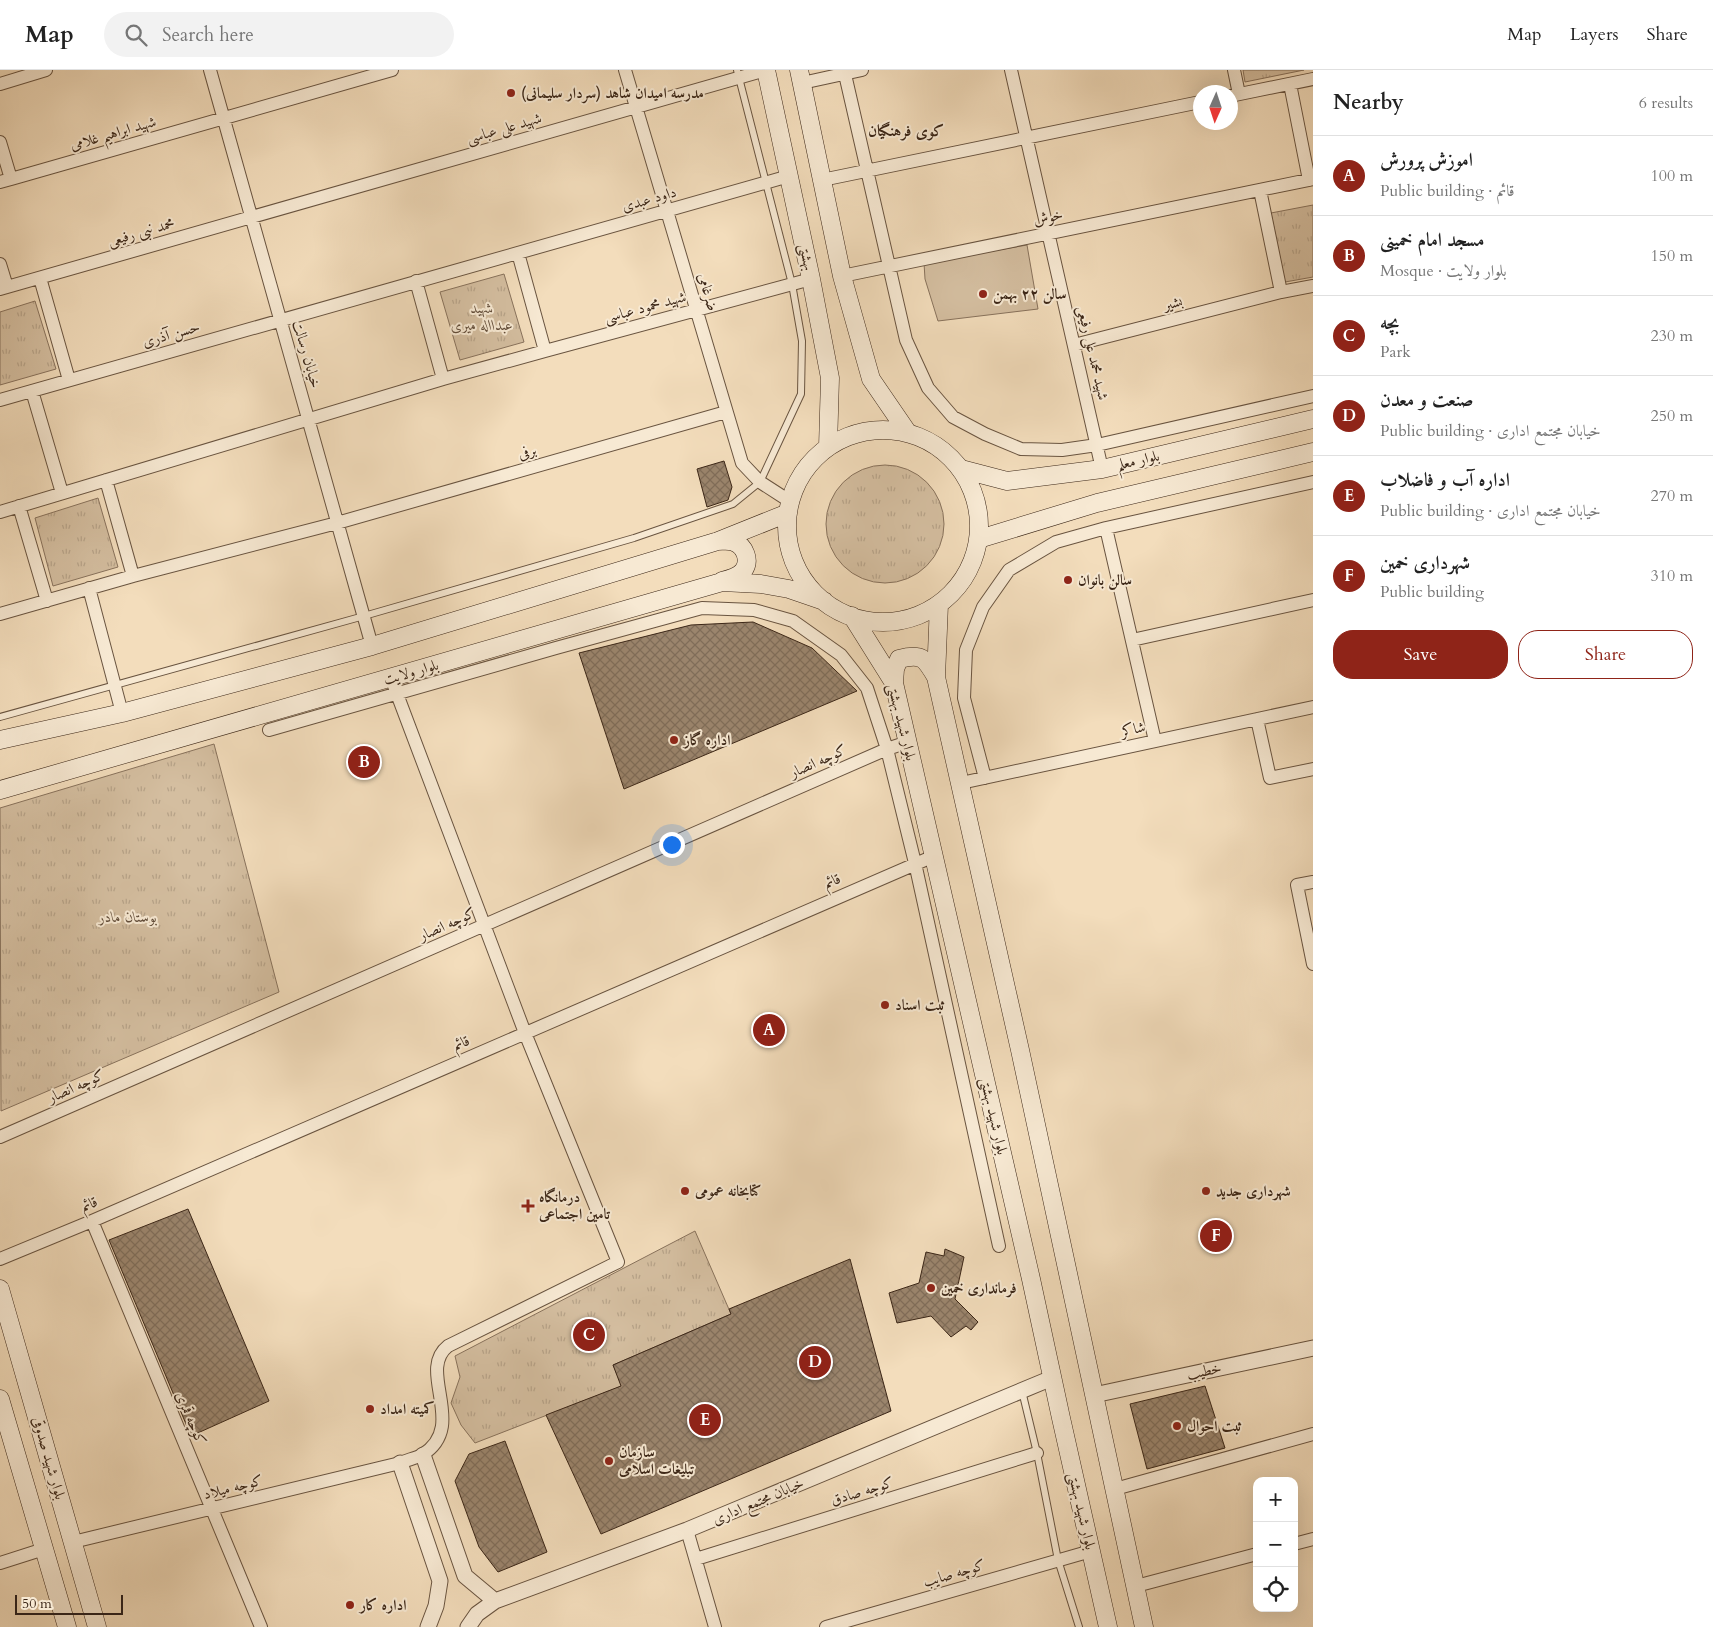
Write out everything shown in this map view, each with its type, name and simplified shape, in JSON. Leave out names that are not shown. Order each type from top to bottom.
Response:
[{"type":"main road","name":"بهشتی","points":[[766,70],[811,279],[830,378],[828,447]]},
{"type":"main road","name":"بهشتی","points":[[801,76],[842,276],[871,379],[908,433]]},
{"type":"main road","name":"بلوار معلم","points":[[961,469],[1006,481],[1102,469],[1313,419]]},
{"type":"main road","points":[[887,430],[908,433],[929,441],[946,453],[961,469],[971,484],[980,520],[979,539],[972,564],[958,586],[939,604],[915,616],[894,621],[873,621],[852,616],[837,610],[824,601],[802,577],[789,546],[789,508],[797,482],[810,462],[828,447],[846,437],[866,431],[887,430]]},
{"type":"main road","points":[[979,539],[1097,503],[1313,452]]},
{"type":"main road","points":[[0,740],[122,713],[372,646],[718,541],[789,508]]},
{"type":"main road","points":[[718,541],[733,541],[743,547],[747,559],[744,570],[735,578],[722,582]]},
{"type":"main road","name":"بلوار ولایت","points":[[0,790],[394,685],[722,582],[761,584],[789,589],[824,601]]},
{"type":"main road","points":[[939,604],[936,677],[1144,1627]]},
{"type":"main road","name":"بلوار شهید بهشتی","points":[[852,616],[894,683],[1031,1279],[1108,1627]]},
{"type":"main road","points":[[894,683],[895,669],[899,659],[913,655],[927,661],[936,677]]},
{"type":"main road","name":"بلوار شهید صدوقی","points":[[0,1289],[97,1627]]},
{"type":"main road","name":"بلوار شهید صدوقی","points":[[0,1399],[2,1416],[67,1627]]},
{"type":"street","points":[[0,84],[46,70]]},
{"type":"street","name":"خیابان رسالت","points":[[210,70],[372,646]]},
{"type":"street","name":"شهید ابراهیم غلامی","points":[[5,180],[392,70]]},
{"type":"street","name":"ضرغامی","points":[[625,70],[742,463],[789,508]]},
{"type":"street","name":"شهید علی عباسی","points":[[252,218],[636,108],[738,74],[766,70]]},
{"type":"street","points":[[801,76],[862,70]]},
{"type":"street","name":"شهید محمد علی رفیعی","points":[[1011,70],[1102,469]]},
{"type":"street","points":[[1234,70],[1235,85]]},
{"type":"street","points":[[845,72],[906,340],[928,388],[953,417],[985,434],[1021,449],[1062,450],[1097,445],[1313,396]]},
{"type":"street","points":[[1238,94],[1313,79]]},
{"type":"street","points":[[1290,84],[1311,180]]},
{"type":"street","points":[[822,180],[1193,103]]},
{"type":"street","points":[[0,142],[5,180]]},
{"type":"street","name":"داود عبدی","points":[[416,282],[789,176]]},
{"type":"street","name":"خوش","points":[[842,276],[1311,180]]},
{"type":"street","points":[[1260,190],[1281,292]]},
{"type":"street","name":"محمد نبی رفیعی","points":[[4,288],[252,218]]},
{"type":"street","points":[[518,253],[545,351]]},
{"type":"street","points":[[0,264],[4,288]]},
{"type":"street","points":[[40,278],[70,380]]},
{"type":"street","name":"شهید محمود عباسی","points":[[443,378],[811,279]]},
{"type":"street","points":[[0,512],[443,378],[416,282]]},
{"type":"street","name":"حسن آذری","points":[[0,400],[416,282]]},
{"type":"street","name":"بشیر","points":[[1074,345],[1281,292],[1313,286]]},
{"type":"street","points":[[32,391],[62,493]]},
{"type":"street","name":"برفی","points":[[0,614],[133,576],[337,522],[726,412]]},
{"type":"street","points":[[106,480],[133,576]]},
{"type":"street","points":[[984,778],[964,698],[966,650],[983,607],[1009,570],[1056,542],[1106,528],[1313,482]]},
{"type":"street","points":[[19,506],[47,601]]},
{"type":"street","points":[[1106,528],[1155,741]]},
{"type":"street","points":[[90,588],[122,713]]},
{"type":"street","points":[[1132,640],[1313,600]]},
{"type":"street","points":[[269,730],[394,685],[702,608],[754,610],[793,621],[841,655],[867,688],[887,749],[915,863],[999,1246]]},
{"type":"street","points":[[394,685],[525,1032],[618,1262],[448,1346],[441,1352],[437,1362],[444,1424],[440,1438],[422,1454],[465,1576],[495,1602]]},
{"type":"street","name":"شاکر","points":[[960,783],[1313,707]]},
{"type":"street","points":[[1257,719],[1270,778],[1313,769]]},
{"type":"street","name":"کوچه انصار","points":[[0,1137],[887,749],[908,742]]},
{"type":"street","name":"قائم","points":[[0,1259],[92,1221],[934,856]]},
{"type":"street","points":[[1313,882],[1297,885],[1313,964]]},
{"type":"street","name":"کوچه قمری","points":[[92,1221],[261,1627]]},
{"type":"street","name":"خطیب","points":[[1094,1395],[1313,1348]]},
{"type":"street","name":"خیابان مجتمع اداری","points":[[468,1627],[477,1614],[495,1602],[687,1530],[1052,1378]]},
{"type":"street","points":[[1115,1489],[1313,1434]]},
{"type":"street","name":"کوچه صادق","points":[[696,1560],[1037,1453]]},
{"type":"street","name":"کوچه میلاد","points":[[73,1542],[400,1463],[422,1454]]},
{"type":"street","points":[[400,1463],[440,1581],[436,1606],[428,1627]]},
{"type":"street","points":[[687,1530],[715,1627]]},
{"type":"street","points":[[1298,1543],[1313,1539]]},
{"type":"street","points":[[0,1563],[44,1549]]},
{"type":"street","name":"کوچه صایب","points":[[826,1627],[1091,1551]]},
{"type":"street","points":[[1136,1586],[1253,1555]]},
{"type":"lane","points":[[0,717],[364,616],[643,535],[733,504],[760,482],[800,394],[802,341],[792,284],[738,74]]},
{"type":"lane","points":[[1022,1391],[1037,1453],[1058,1560],[1079,1627]]},
{"type":"green space","points":[[1243,70],[1304,70],[1245,82]]},
{"type":"green space","points":[[1313,205],[1313,277],[1285,282],[1271,213]]},
{"type":"green space","name":"سالن ۲۲ بهمن","points":[[1027,245],[1038,309],[938,321],[925,279],[924,263]]},
{"type":"green space","name":"شهید عبدااله میری","points":[[504,274],[524,342],[460,360],[440,292]]},
{"type":"green space","points":[[35,301],[56,369],[0,385],[0,312]]},
{"type":"green space","points":[[885,465],[908,470],[927,482],[939,501],[944,524],[939,547],[927,566],[908,578],[885,583],[862,578],[843,566],[831,547],[826,524],[831,501],[843,482],[862,470]]},
{"type":"green space","points":[[98,498],[118,567],[53,586],[35,518]]},
{"type":"green space","name":"بوستان مادر","points":[[214,744],[279,992],[1,1111],[0,808]]},
{"type":"green space","points":[[695,1231],[731,1314],[613,1365],[622,1386],[475,1443],[461,1425],[451,1403],[460,1377],[455,1356]]},
{"type":"building","points":[[724,461],[732,487],[728,500],[707,507],[697,469]]},
{"type":"building","name":"اداره گاز","points":[[753,622],[812,648],[857,691],[624,789],[579,653],[691,625]]},
{"type":"building","points":[[188,1209],[269,1401],[191,1436],[109,1240]]},
{"type":"building","name":"فرمانداری خمین","points":[[945,1249],[964,1257],[955,1299],[978,1322],[971,1330],[966,1326],[951,1337],[931,1316],[897,1323],[889,1293],[919,1283],[926,1252],[944,1256]]},
{"type":"building","points":[[850,1259],[891,1411],[601,1534],[546,1415],[621,1386],[613,1365],[731,1314],[729,1309]]},
{"type":"building","name":"ثبت احوال","points":[[1205,1386],[1225,1448],[1147,1469],[1130,1404]]},
{"type":"building","points":[[505,1441],[547,1552],[498,1572],[479,1547],[455,1481],[469,1454]]},
{"type":"place","name":"مدرسه امیدان شاهد (سردار سلیمانی)","points":[[511,93]]},
{"type":"place","name":"سالن ۲۲ بهمن","points":[[983,294]]},
{"type":"place","name":"سالن بانوان","points":[[1068,580]]},
{"type":"place","name":"اداره گاز","points":[[674,740]]},
{"type":"place","name":"مسجد امام خمینی","points":[[364,762]]},
{"type":"place","name":"ثبت اسناد","points":[[885,1005]]},
{"type":"place","name":"اموزش پرورش","points":[[769,1030]]},
{"type":"place","name":"کتابخانه عمومی","points":[[685,1191]]},
{"type":"place","name":"شهرداری جدید","points":[[1206,1191]]},
{"type":"place","name":"درمانگاه تامین اجتماعی","points":[[528,1206]]},
{"type":"place","name":"شهرداری خمین","points":[[1216,1236]]},
{"type":"place","name":"فرمانداری خمین","points":[[931,1288]]},
{"type":"place","name":"بچه","points":[[589,1335]]},
{"type":"place","name":"صنعت و معدن","points":[[815,1362]]},
{"type":"place","name":"کمیته امداد","points":[[370,1409]]},
{"type":"place","name":"اداره آب و فاضلاب","points":[[705,1420]]},
{"type":"place","name":"ثبت احوال","points":[[1177,1426]]},
{"type":"place","name":"سازمان تبلیغات اسلامی","points":[[609,1461]]},
{"type":"place","name":"اداره کار","points":[[350,1605]]},
{"type":"district","name":"کوی فرهنگیان","points":[[906,131]]}]
